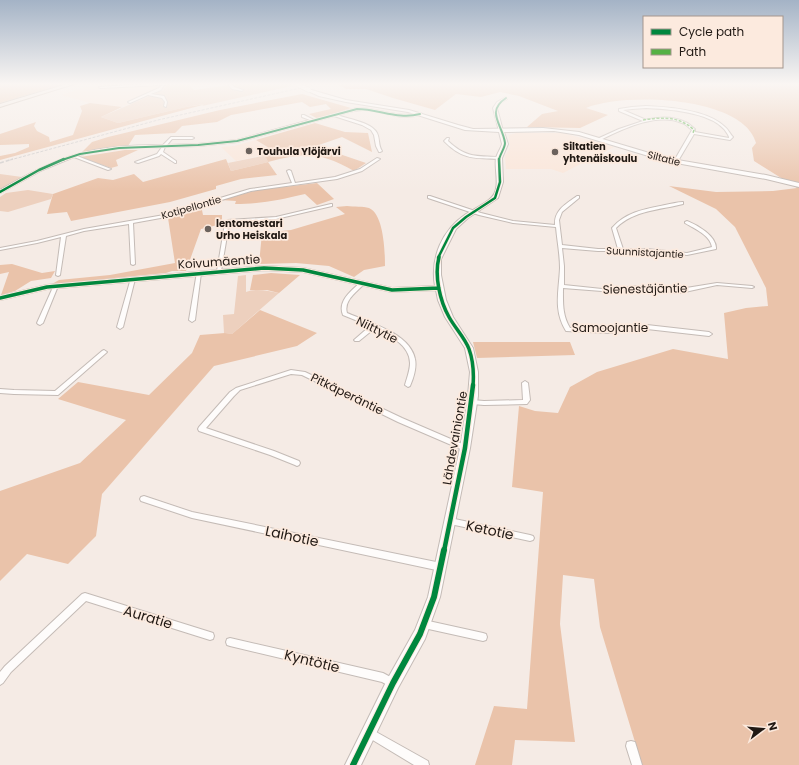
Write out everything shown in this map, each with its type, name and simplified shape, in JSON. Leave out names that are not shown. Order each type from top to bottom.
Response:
[{"type":"street","points":[[0,192],[34,172],[74,156],[112,149],[164,146],[219,146],[318,120]]},
{"type":"street","points":[[348,120],[372,130],[376,137],[376,146],[380,151]]},
{"type":"street","name":"Siltatie","points":[[437,120],[471,129],[501,131],[560,130],[574,132],[676,161],[761,175],[799,185]]},
{"type":"street","points":[[498,120],[501,131]]},
{"type":"street","points":[[599,139],[643,120]]},
{"type":"street","points":[[669,120],[691,126],[694,130],[676,161]]},
{"type":"street","points":[[693,133],[731,137],[729,131],[724,126],[711,120]]},
{"type":"street","name":"Lähdevainiontie","points":[[353,765],[424,624],[434,597],[465,448],[472,402],[474,372],[469,348],[449,317],[439,288],[436,266],[448,236],[463,219],[495,198],[500,182],[499,158],[505,144],[501,131]]},
{"type":"street","points":[[137,162],[158,155],[171,138],[192,138]]},
{"type":"street","points":[[448,139],[446,141],[461,154],[474,157],[499,158]]},
{"type":"street","points":[[161,152],[175,162]]},
{"type":"street","points":[[74,156],[109,169]]},
{"type":"street","name":"Kotipellontie","points":[[0,249],[37,242],[64,234],[181,212],[251,190],[336,178],[361,170],[378,159]]},
{"type":"street","points":[[289,171],[294,184]]},
{"type":"street","points":[[430,196],[474,212],[513,222],[557,226],[558,214],[563,208],[578,197]]},
{"type":"street","points":[[622,250],[614,228],[621,221],[636,213],[682,203]]},
{"type":"street","points":[[219,271],[227,223],[230,221],[276,218],[331,205]]},
{"type":"street","points":[[131,222],[133,264]]},
{"type":"street","name":"Suunnistajantie","points":[[560,246],[598,250],[646,250],[687,254],[714,248],[714,244],[706,235],[687,222]]},
{"type":"street","name":"Samoojantie","points":[[557,226],[562,266],[560,309],[568,330],[610,331],[647,327],[709,334]]},
{"type":"street","points":[[58,275],[64,234]]},
{"type":"street","name":"Koivumäentie","points":[[0,298],[56,286],[264,268],[302,270],[338,276],[392,290],[439,288]]},
{"type":"street","points":[[192,320],[199,273]]},
{"type":"street","points":[[120,327],[133,279]]},
{"type":"street","name":"Niittytie","points":[[363,283],[346,301],[342,310],[345,314],[392,335],[408,348],[412,356],[413,364],[408,385]]},
{"type":"street","name":"Sienestäjäntie","points":[[562,286],[602,290],[641,287],[680,291],[722,284],[752,287]]},
{"type":"street","points":[[40,323],[56,286]]},
{"type":"street","points":[[357,340],[373,326]]},
{"type":"street","points":[[0,391],[38,391],[56,393],[104,352]]},
{"type":"street","name":"Pitkäperäntie","points":[[297,463],[201,429],[238,389],[290,372],[298,372],[303,373],[400,420],[465,448]]},
{"type":"street","points":[[472,402],[503,404],[525,402],[527,400],[525,383]]},
{"type":"street","name":"Laihotie","points":[[144,499],[192,515],[441,567]]},
{"type":"street","name":"Ketotie","points":[[450,521],[530,538]]},
{"type":"street","name":"Auratie","points":[[0,680],[8,668],[85,597],[210,636]]},
{"type":"street","points":[[424,624],[483,637]]},
{"type":"street","name":"Kyntötie","points":[[230,642],[383,678],[393,684]]},
{"type":"street","points":[[369,733],[424,765]]},
{"type":"street","points":[[631,746],[637,765]]},
{"type":"shaded area","points":[[79,120],[109,120],[118,123],[132,120],[148,120],[0,160],[0,156],[15,153],[29,147],[29,144],[0,145],[0,134],[36,122],[34,126],[37,131],[49,137],[50,142],[73,135]]},
{"type":"shaded area","points":[[109,120],[132,120],[118,123]]},
{"type":"shaded area","points":[[180,120],[222,120],[217,122],[182,126],[175,133],[135,135],[128,146],[82,152],[92,142]]},
{"type":"shaded area","points":[[535,120],[598,120],[580,128],[527,127]]},
{"type":"shaded area","points":[[737,120],[799,120],[799,765],[642,765],[600,627],[594,579],[563,575],[560,624],[575,742],[515,740],[512,765],[475,765],[494,706],[527,709],[543,492],[512,487],[519,406],[535,411],[558,413],[570,387],[597,372],[673,349],[728,359],[724,313],[746,308],[768,306],[766,288],[735,227],[716,209],[669,186],[716,192],[773,191],[797,188],[754,161],[752,148],[756,143],[747,127]]},
{"type":"shaded area","points":[[315,123],[345,132],[368,133],[372,152],[342,137],[316,146],[366,163],[354,171],[322,157],[303,155],[268,162],[266,158],[261,155],[274,151],[256,140]]},
{"type":"shaded area","name":"Siltatien yhtenäiskoulu","points":[[516,133],[563,133],[614,147],[563,173],[551,169],[506,169],[505,156],[510,148],[509,135]]},
{"type":"shaded area","name":"Touhula Ylöjärvi","points":[[256,140],[275,152],[236,161],[221,147],[234,146]]},
{"type":"shaded area","points":[[125,150],[138,150],[116,160],[118,166],[111,168],[80,157]]},
{"type":"shaded area","points":[[262,156],[266,158],[268,162],[231,171],[228,163]]},
{"type":"shaded area","points":[[226,159],[231,171],[268,162],[277,175],[241,179],[216,186],[216,189],[170,202],[71,221],[67,212],[47,214],[53,194],[98,178],[113,180],[134,174],[143,182]]},
{"type":"shaded area","points":[[0,174],[22,177],[0,189]]},
{"type":"shaded area","points":[[317,183],[334,199],[317,205],[305,194],[279,200],[253,203],[235,204],[236,201],[221,200],[258,190]]},
{"type":"shaded area","points":[[28,190],[53,194],[51,199],[8,212],[0,211],[0,197],[6,193]]},
{"type":"shaded area","points":[[336,207],[367,207],[374,212],[378,218],[383,234],[385,266],[364,270],[354,277],[329,266],[296,263],[259,264],[262,233],[291,230],[345,214]]},
{"type":"shaded area","points":[[202,210],[203,215],[222,215],[222,224],[201,229],[186,271],[172,271],[166,273],[52,284],[59,280],[110,275],[175,263],[168,218]]},
{"type":"shaded area","points":[[12,264],[42,273],[55,271],[51,278],[31,281],[15,291],[1,295],[9,272],[0,274],[0,265]]},
{"type":"shaded area","points":[[271,273],[300,275],[279,293],[267,290],[250,290],[253,275]]},
{"type":"shaded area","points":[[246,275],[246,292],[258,290],[279,293],[232,334],[224,333],[223,315],[234,314],[238,276]]},
{"type":"shaded area","points":[[260,310],[317,333],[297,346],[214,366],[102,494],[96,536],[68,564],[27,554],[0,581],[0,491],[80,463],[126,420],[58,399],[78,382],[149,395],[192,353],[200,335],[225,333],[232,334]]},
{"type":"shaded area","points":[[473,342],[570,342],[575,355],[477,358]]},
{"type":"railway","points":[[10,160],[159,120]]},
{"type":"railway","points":[[0,163],[13,159]]},
{"type":"marked path","points":[[675,120],[689,125],[694,130],[693,133]]},
{"type":"cycle path","points":[[0,192],[39,170],[69,157],[80,154],[119,148],[217,144],[237,141],[317,120]]},
{"type":"cycle path","points":[[353,765],[393,683],[420,634],[434,597],[465,448],[473,396],[474,372],[469,348],[449,317],[442,300],[437,275],[438,259],[453,228],[466,217],[495,198],[500,182],[499,158],[505,144],[497,120]]},
{"type":"cycle path","points":[[0,298],[47,287],[264,268],[303,270],[392,290],[439,288]]},
{"type":"place","name":"Touhula Ylöjärvi","points":[[249,151]]},
{"type":"place","name":"Siltatien yhtenäiskoulu","points":[[555,152]]},
{"type":"place","name":"lentomestari Urho Heiskala","points":[[208,229]]}]
